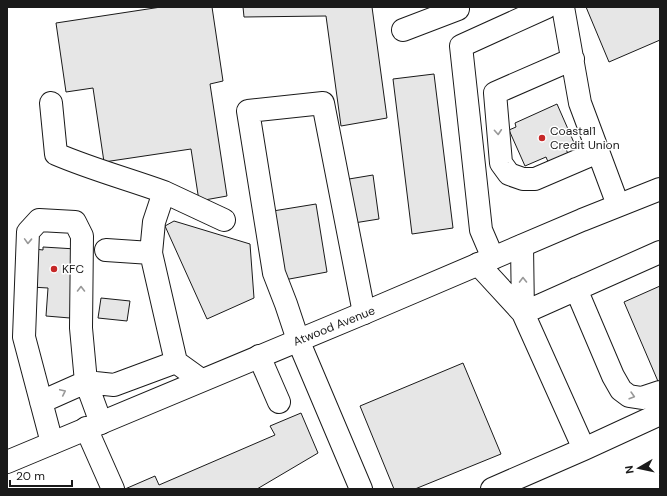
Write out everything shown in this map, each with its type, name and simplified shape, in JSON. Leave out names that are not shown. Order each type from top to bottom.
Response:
[{"type":"main road","points":[[461,46],[547,7]]},
{"type":"main road","points":[[563,7],[580,103],[618,205]]},
{"type":"main road","points":[[403,30],[460,8],[461,46],[485,261],[523,313],[584,449]]},
{"type":"main road","points":[[572,59],[495,93],[501,163],[509,174],[523,179],[535,179],[598,152]]},
{"type":"main road","points":[[51,103],[56,154],[81,165],[125,178],[164,192],[224,220]]},
{"type":"main road","points":[[361,489],[298,340],[274,273],[248,111],[323,103],[364,313]]},
{"type":"main road","name":"Atwood Avenue","points":[[7,462],[618,205],[660,189]]},
{"type":"main road","points":[[164,192],[154,222],[151,253],[176,362],[201,380]]},
{"type":"main road","points":[[52,443],[24,337],[28,232],[39,220],[75,222],[82,236],[81,328],[86,382],[93,425],[111,485]]},
{"type":"main road","points":[[522,246],[523,313]]},
{"type":"main road","points":[[106,250],[151,253]]},
{"type":"main road","points":[[523,313],[660,252]]},
{"type":"main road","points":[[576,289],[613,376],[621,390],[629,396],[642,398],[660,392]]},
{"type":"main road","points":[[259,356],[279,402]]},
{"type":"main road","points":[[41,402],[86,382],[114,385],[176,362]]},
{"type":"main road","points":[[492,489],[660,414]]},
{"type":"building","points":[[161,7],[212,7],[223,81],[210,84],[227,196],[199,201],[191,149],[104,162],[93,88],[66,92],[56,23]]},
{"type":"building","points":[[243,7],[372,7],[387,118],[341,126],[326,16],[244,17]]},
{"type":"building","points":[[586,7],[660,7],[660,40],[609,62]]},
{"type":"building","points":[[434,74],[453,228],[412,234],[393,79]]},
{"type":"building","name":"Coastal1 Credit Union","points":[[557,104],[575,145],[566,149],[573,166],[553,174],[546,157],[525,166],[509,130],[516,127],[515,123]]},
{"type":"building","points":[[373,175],[379,219],[354,223],[349,179]]},
{"type":"building","points":[[316,204],[327,272],[284,280],[273,211]]},
{"type":"building","points":[[174,221],[250,244],[254,298],[207,319],[165,226]]},
{"type":"building","name":"KFC","points":[[43,247],[76,249],[70,318],[46,316],[48,288],[31,287],[35,249],[43,250]]},
{"type":"building","points":[[660,286],[660,386],[624,302]]},
{"type":"building","points":[[101,298],[130,301],[127,321],[98,318]]},
{"type":"building","points":[[463,363],[501,454],[415,489],[394,489],[360,406]]},
{"type":"building","points":[[301,413],[318,453],[257,489],[125,489],[155,476],[159,485],[275,435],[270,426]]},
{"type":"place","name":"Coastal1 Credit Union","points":[[542,138]]},
{"type":"place","name":"KFC","points":[[54,269]]}]
